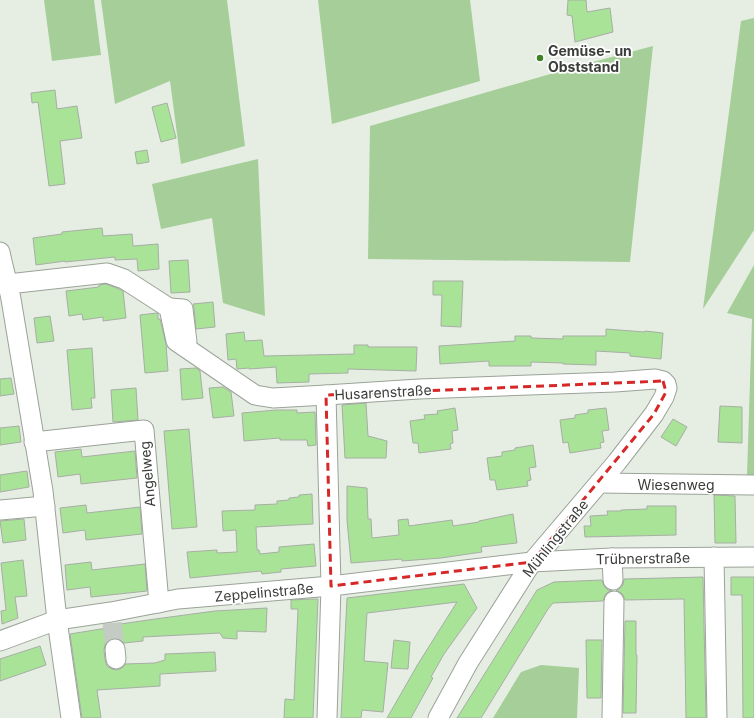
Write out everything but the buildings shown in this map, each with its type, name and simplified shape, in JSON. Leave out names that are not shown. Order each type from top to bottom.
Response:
[{"type":"street","points":[[0,252],[44,506],[57,620],[71,718]]},
{"type":"street","points":[[4,281],[107,273],[124,279],[169,308],[176,341],[255,395],[273,398],[326,395]]},
{"type":"street","name":"Husarenstraße","points":[[327,718],[331,586],[326,395],[420,389],[615,382],[655,379],[663,381],[666,384]]},
{"type":"street","name":"Mühlingstraße","points":[[438,718],[468,663],[532,562],[617,462],[654,414],[664,397],[667,388],[666,384]]},
{"type":"street","name":"Angelweg","points":[[34,442],[144,430],[158,603]]},
{"type":"street","name":"Wiesenweg","points":[[599,483],[754,485]]},
{"type":"street","points":[[0,510],[44,506]]},
{"type":"street","points":[[714,557],[717,718]]},
{"type":"street","name":"Trübnerstraße","points":[[532,562],[612,558],[754,557]]},
{"type":"street","points":[[612,558],[613,580]]},
{"type":"street","name":"Zeppelinstraße","points":[[0,641],[57,620],[112,617],[158,603],[178,599],[331,586],[532,562]]},
{"type":"street","points":[[612,718],[614,601]]},
{"type":"highlighted area","points":[[663,381],[666,392],[654,414],[532,562],[331,586],[326,395]]},
{"type":"green space","points":[[44,0],[94,0],[101,55],[52,61]]},
{"type":"green space","points":[[101,0],[227,0],[245,146],[181,164],[170,81],[115,104]]},
{"type":"green space","points":[[318,0],[470,0],[480,81],[332,124]]},
{"type":"green space","points":[[754,18],[754,230],[703,309],[741,21]]},
{"type":"green space","points":[[653,46],[630,262],[368,259],[370,126]]},
{"type":"green space","points":[[258,159],[265,316],[223,303],[212,218],[161,229],[152,184]]},
{"type":"green space","points":[[754,265],[754,475],[747,475],[752,319],[727,313]]},
{"type":"green space","points":[[541,665],[579,668],[577,718],[493,718],[521,672]]},
{"type":"tunnel","points":[[112,623],[115,649]]},
{"type":"place","name":"Gemüse- un Obststand","points":[[540,58]]}]
